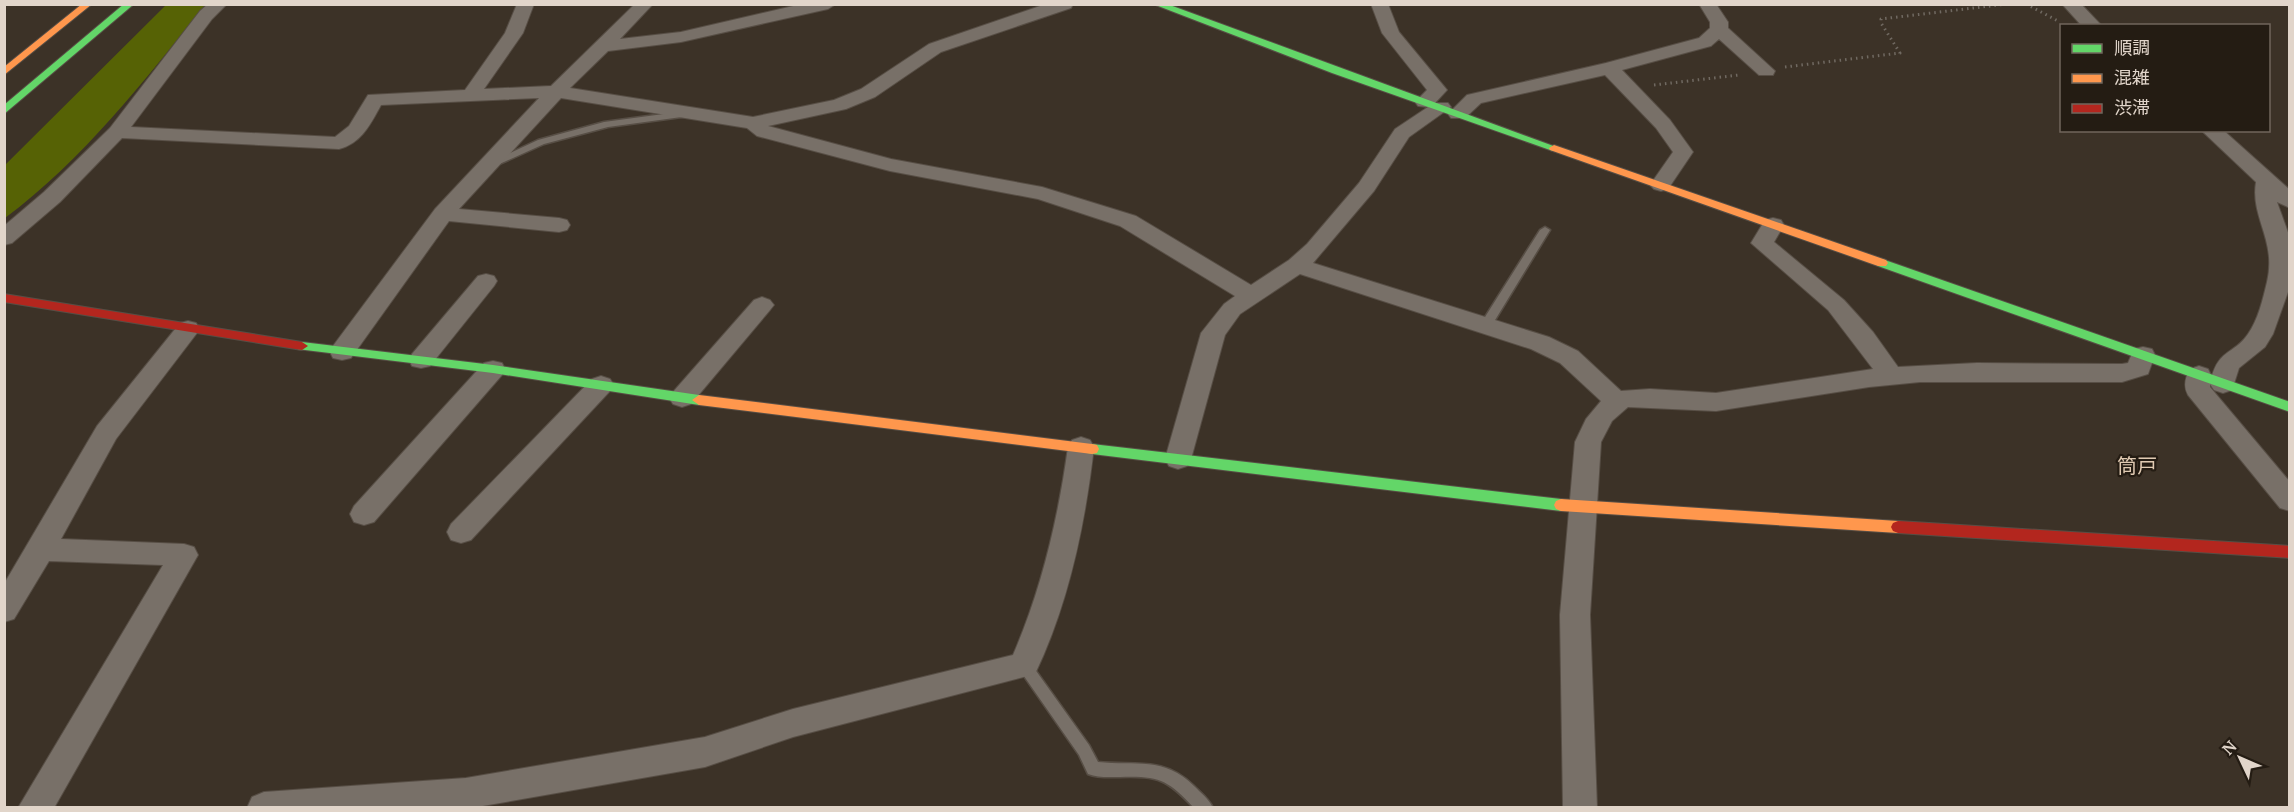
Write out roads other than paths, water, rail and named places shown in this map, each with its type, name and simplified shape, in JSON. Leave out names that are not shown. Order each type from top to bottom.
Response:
[{"type":"main road","points":[[4,72],[88,4]]},
{"type":"main road","points":[[4,111],[130,4]]},
{"type":"main road","points":[[1157,4],[1441,108],[2289,407]]},
{"type":"main road","points":[[4,298],[188,329],[493,369],[682,398],[1541,504],[2289,552]]},
{"type":"street","points":[[4,238],[52,197],[117,132],[206,15],[219,4]]},
{"type":"street","points":[[470,96],[514,33],[526,4]]},
{"type":"street","points":[[342,351],[443,214],[555,92],[645,4]]},
{"type":"street","points":[[604,46],[681,37],[828,4]]},
{"type":"street","points":[[117,132],[339,143],[357,130],[375,99],[555,92],[753,123],[839,105],[868,93],[935,48],[1065,4]]},
{"type":"street","points":[[1379,4],[1391,33],[1437,90],[1441,108]]},
{"type":"street","points":[[1178,459],[1213,333],[1232,309],[1297,265],[1315,249],[1367,187],[1402,133],[1441,108],[1609,68],[1705,42],[1719,29],[1719,22],[1707,4]]},
{"type":"street","points":[[2070,4],[2091,24]]},
{"type":"street","points":[[1719,29],[1766,70]]},
{"type":"street","points":[[1609,68],[1663,124],[1683,152],[1661,185]]},
{"type":"street","points":[[753,123],[764,132],[890,165],[1042,193],[1128,221],[1252,296]]},
{"type":"street","points":[[2213,132],[2289,202]]},
{"type":"street","points":[[2267,181],[2264,193],[2276,227],[2283,260],[2266,320],[2255,341],[2211,380],[2197,389],[2289,501]]},
{"type":"street","points":[[443,214],[559,225]]},
{"type":"street","points":[[1773,225],[1762,243],[1836,305],[1864,338],[1891,376]]},
{"type":"street","points":[[1297,265],[1540,343],[1569,357],[1617,402]]},
{"type":"street","points":[[421,360],[486,281]]},
{"type":"street","points":[[682,398],[762,305]]},
{"type":"street","points":[[4,610],[41,549],[105,433],[188,329]]},
{"type":"street","points":[[1580,807],[1575,615],[1583,507],[1591,430],[1617,402],[1641,398],[1722,402],[1761,398],[1891,376],[2122,373],[2139,368],[2143,355]]},
{"type":"street","points":[[364,514],[493,369]]},
{"type":"street","points":[[461,532],[601,385]]},
{"type":"street","points":[[264,807],[466,793],[705,752],[793,723],[1024,665],[1038,635],[1076,497],[1081,447]]},
{"type":"street","points":[[35,807],[184,555],[41,549]]},
{"type":"lane","points":[[488,165],[541,142],[607,124],[692,113]]},
{"type":"lane","points":[[1486,325],[1545,230]]},
{"type":"lane","points":[[1024,665],[1084,750],[1093,769],[1110,772],[1155,771],[1173,778],[1205,807]]},
{"type":"district","name":"筒戸","points":[[2137,466]]}]
